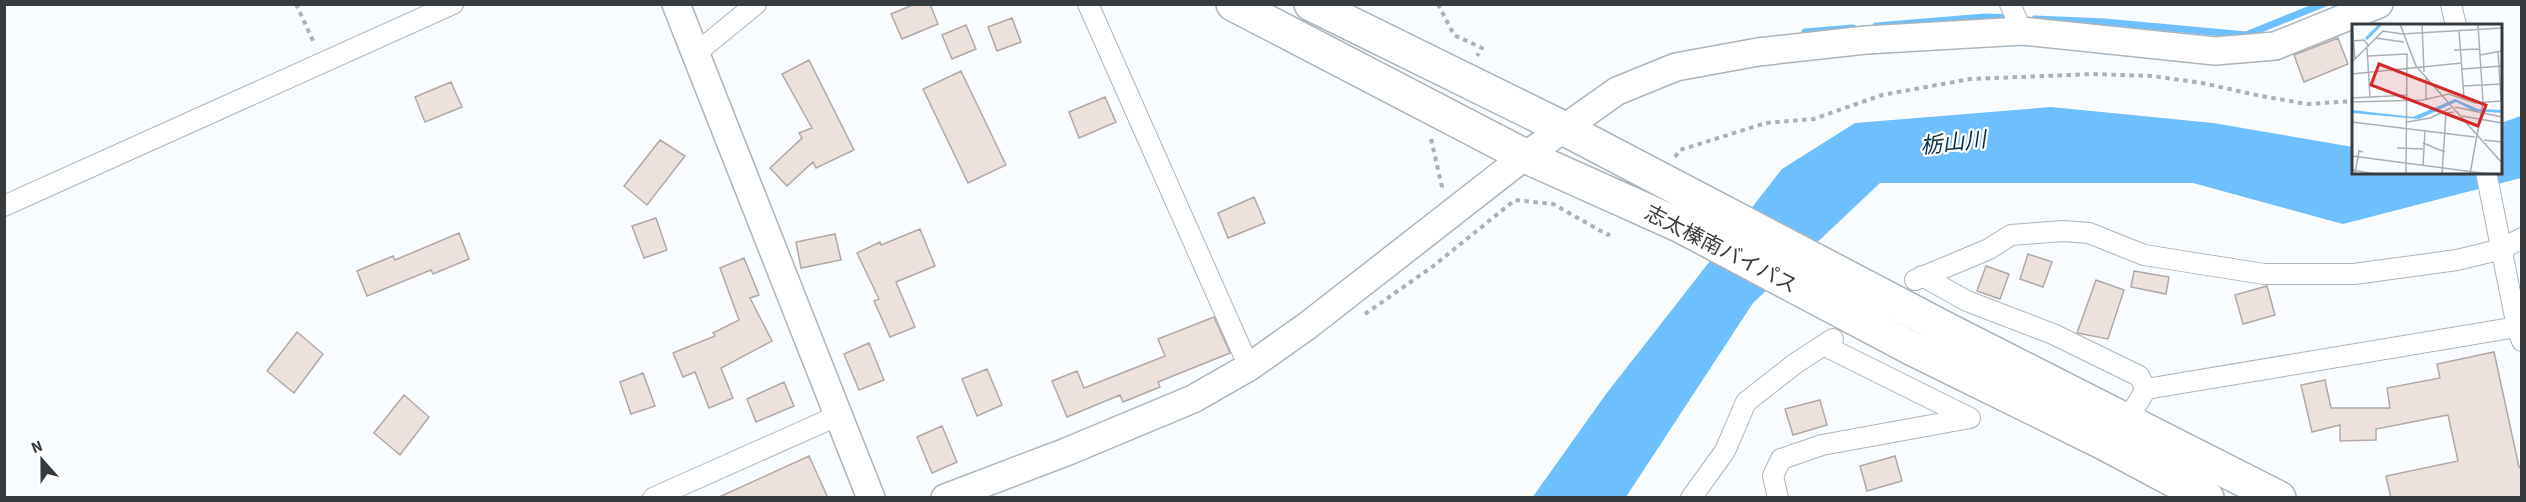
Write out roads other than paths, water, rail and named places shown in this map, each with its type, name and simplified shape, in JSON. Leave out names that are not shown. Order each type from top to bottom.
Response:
[{"type":"highway","name":"志太榛南バイパス","points":[[1233,4],[1525,156],[1681,226],[1911,348],[2104,443],[2207,498]]},
{"type":"highway","name":"志太榛南バイパス","points":[[1311,4],[1565,129],[2126,422],[2278,498]]},
{"type":"street","points":[[4,206],[453,4]]},
{"type":"street","points":[[676,4],[871,498]]},
{"type":"street","points":[[695,54],[756,4]]},
{"type":"street","points":[[1088,4],[1249,367]]},
{"type":"street","points":[[945,498],[1066,452],[1193,399],[1249,367],[1307,326],[1525,156],[1617,91],[1676,67],[1758,52],[1866,40],[2015,17],[2215,51],[2275,46],[2379,4]]},
{"type":"street","points":[[2451,4],[2456,24]]},
{"type":"street","points":[[2146,389],[2519,334],[2486,174]]},
{"type":"street","points":[[2146,389],[2139,376],[2053,334],[1967,301],[1919,278],[1989,249],[2011,235],[2063,231],[2089,233],[2144,255],[2264,274],[2354,274],[2457,260],[2500,243],[2522,238]]},
{"type":"street","points":[[1691,498],[1725,451],[1746,402],[1796,363],[1829,342],[1970,418],[1822,445],[1781,459],[1773,476],[1778,498]]},
{"type":"street","points":[[2126,422],[2146,389]]},
{"type":"street","points":[[653,498],[837,416]]},
{"type":"water","name":"栃山川","points":[[2051,107],[2213,123],[2352,147],[2352,174],[2502,174],[2502,123],[2521,116],[2521,178],[2343,224],[2193,183],[1880,183],[1753,303],[1626,497],[1532,498],[1606,394],[1782,169],[1855,123]]},
{"type":"waterway","points":[[2035,19],[2105,22],[2246,35],[2323,4]]},
{"type":"waterway","points":[[1876,26],[1985,17],[2015,18]]},
{"type":"waterway","points":[[1805,32],[1853,28]]}]
